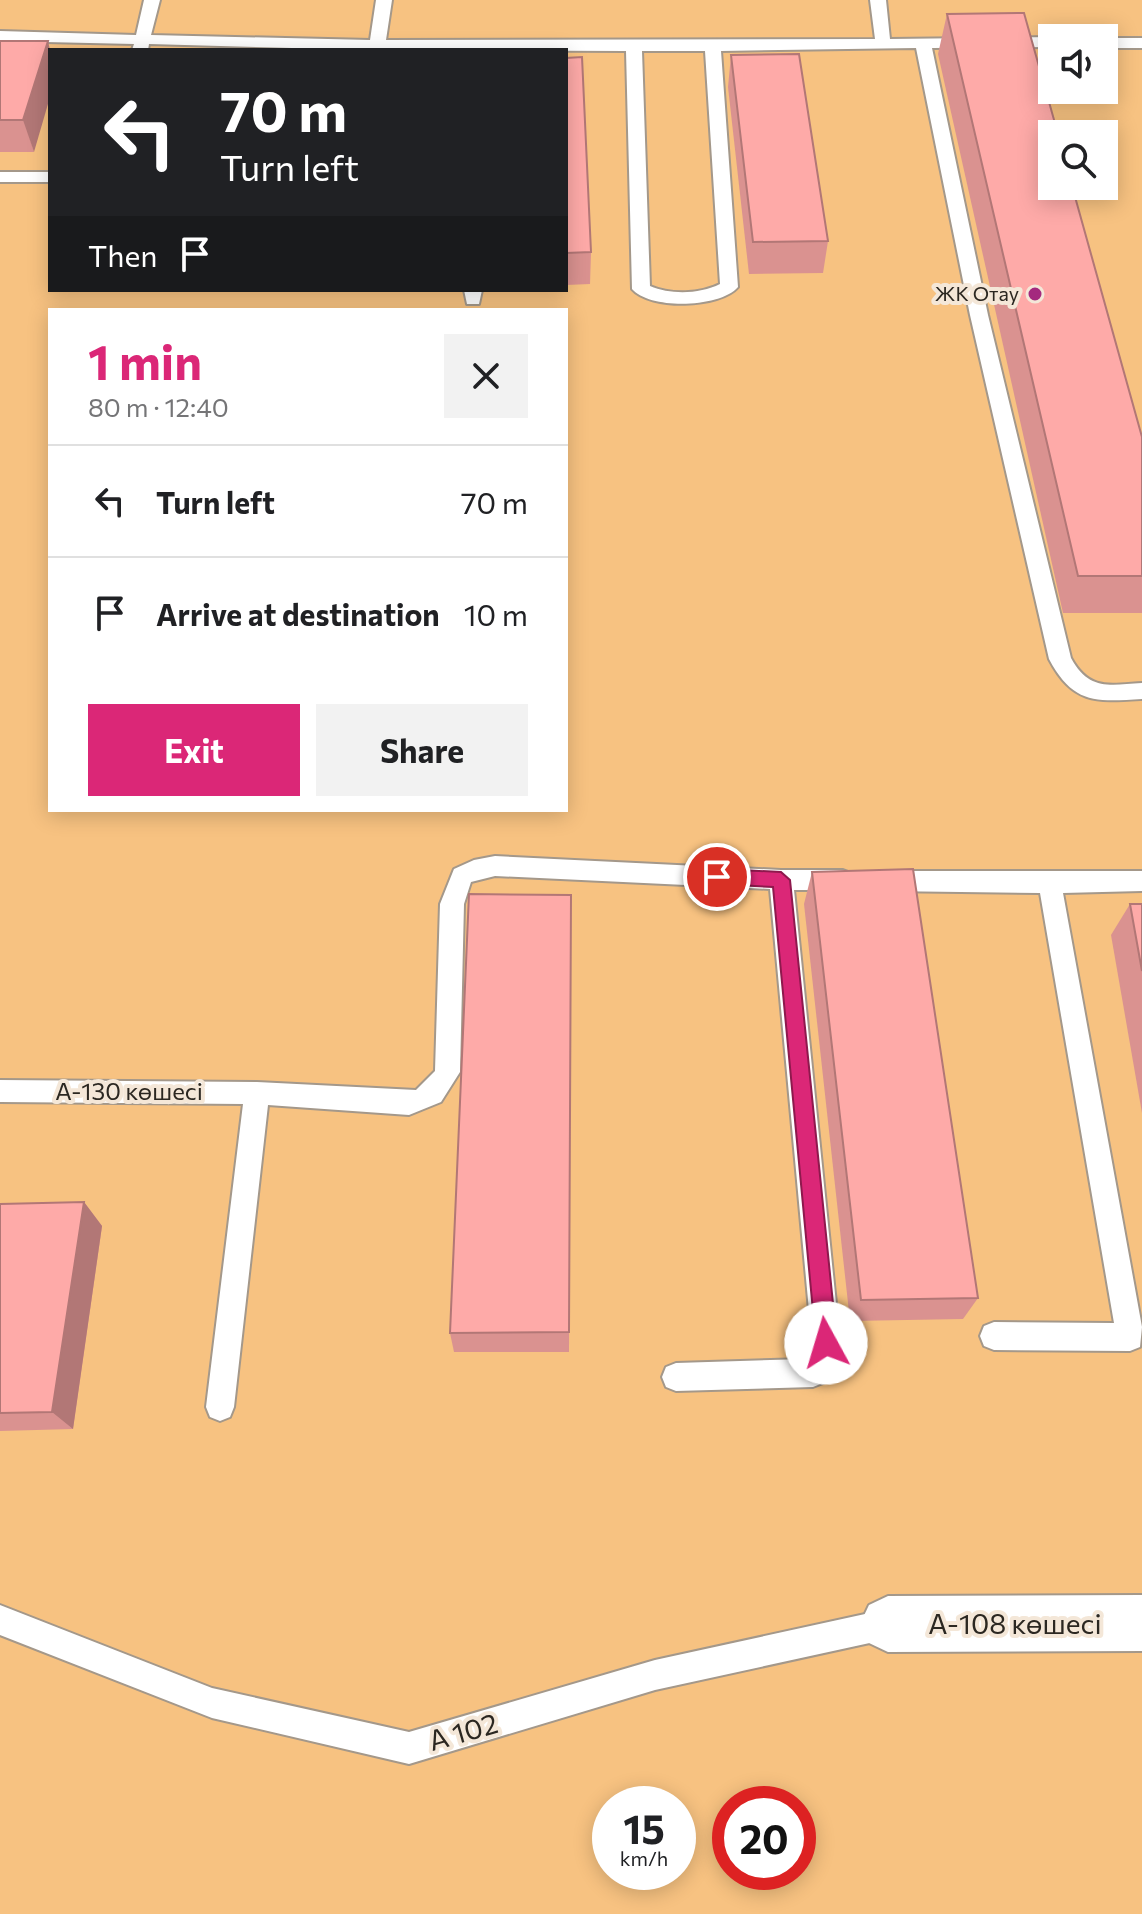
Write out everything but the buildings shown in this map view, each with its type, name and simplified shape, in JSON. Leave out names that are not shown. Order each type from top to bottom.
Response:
[{"type":"street","name":"А-108 көшесі","points":[[888,1624],[1142,1623]]},
{"type":"lane","points":[[142,46],[152,0]]},
{"type":"lane","points":[[376,47],[384,0]]},
{"type":"lane","points":[[878,0],[883,44]]},
{"type":"lane","points":[[0,36],[142,46],[495,48],[1038,42]]},
{"type":"lane","points":[[923,43],[979,315],[1060,659],[1076,685],[1088,691],[1142,691]]},
{"type":"lane","points":[[1118,43],[1142,43]]},
{"type":"lane","points":[[634,47],[641,289],[654,297],[718,295],[729,287],[713,46]]},
{"type":"lane","points":[[0,177],[48,177]]},
{"type":"lane","name":"А-130 көшесі","points":[[0,1091],[257,1093],[409,1103],[428,1099],[439,1089],[447,1072],[452,904],[462,876],[495,866],[781,880],[1142,881]]},
{"type":"lane","points":[[676,1377],[813,1373],[826,1343],[781,880]]},
{"type":"lane","points":[[994,1336],[1130,1337],[1050,883]]},
{"type":"lane","points":[[220,1407],[257,1093]]},
{"type":"lane","name":"А 102","points":[[0,1620],[212,1703],[409,1748],[655,1675],[888,1624]]},
{"type":"shaded area","points":[[0,0],[1142,0],[1142,1914],[0,1914]]},
{"type":"place","name":"ЖК Отау","points":[[1035,294]]},
{"type":"route","points":[[717,877],[781,880],[826,1343]]}]
